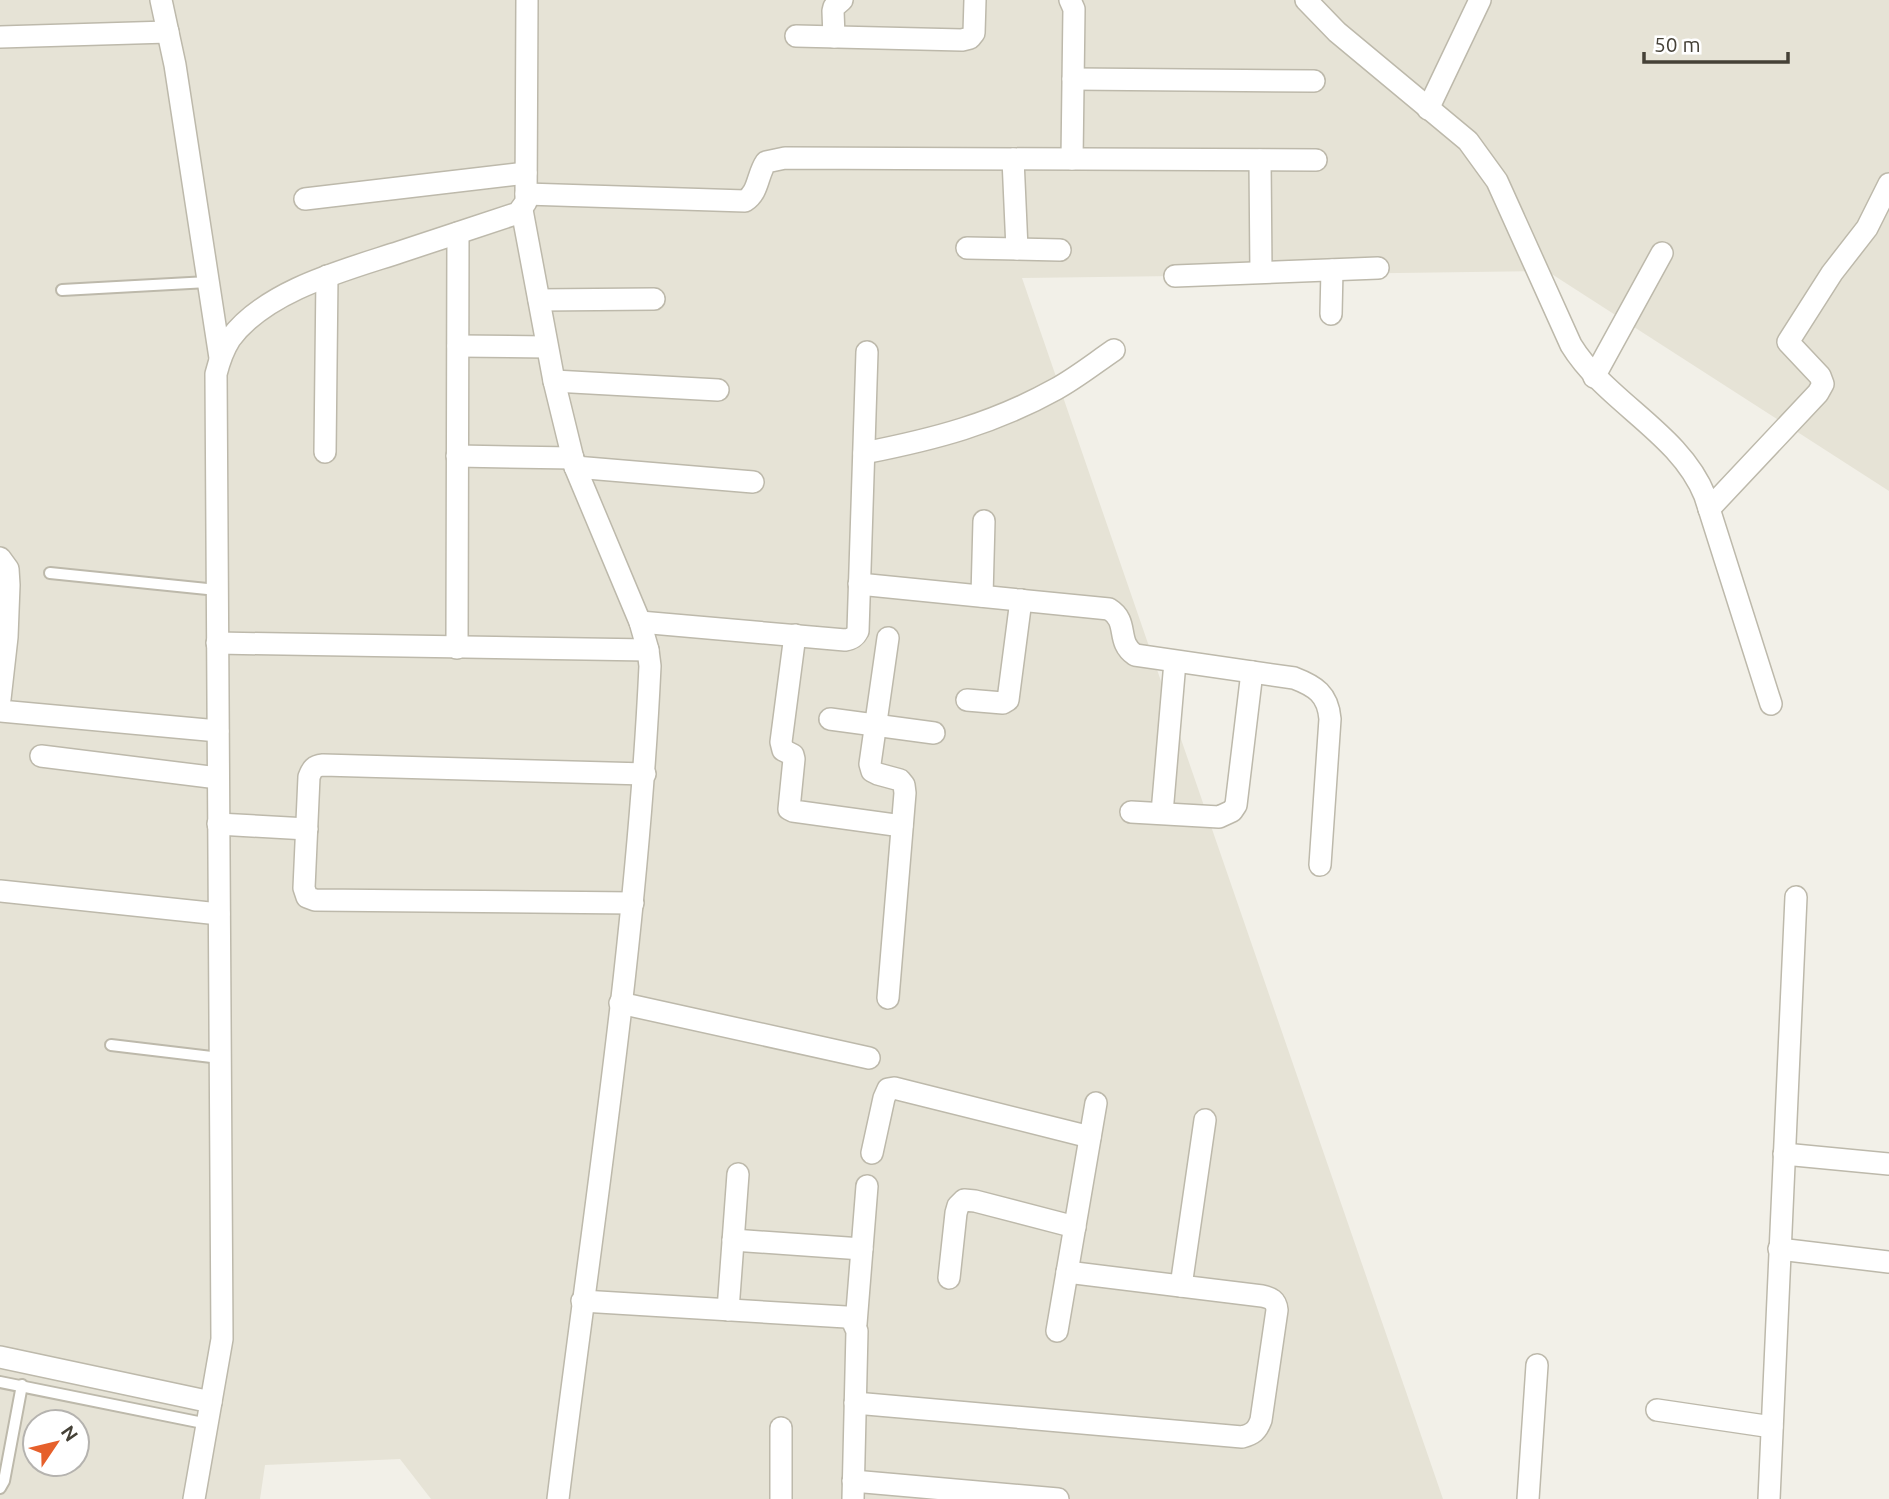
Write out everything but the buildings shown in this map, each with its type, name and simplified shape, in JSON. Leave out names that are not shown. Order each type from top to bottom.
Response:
[{"type":"street","points":[[161,0],[220,358]]},
{"type":"street","points":[[527,0],[525,192],[547,347],[574,463],[640,622],[650,666],[645,774],[633,903],[558,1499]]},
{"type":"street","points":[[834,37],[833,11],[842,0]]},
{"type":"street","points":[[796,36],[970,38],[974,33],[975,0]]},
{"type":"street","points":[[1070,0],[1074,9],[1072,159]]},
{"type":"street","points":[[1306,0],[1337,32],[1468,141],[1497,181],[1571,345],[1594,377],[1690,467],[1699,481],[1709,509],[1771,704]]},
{"type":"street","points":[[1428,109],[1480,0]]},
{"type":"street","points":[[0,37],[168,32]]},
{"type":"street","points":[[1073,79],[1314,81]]},
{"type":"street","points":[[1013,159],[1017,249]]},
{"type":"street","points":[[1260,159],[1261,272]]},
{"type":"street","points":[[305,199],[525,192],[745,201],[756,188],[766,162],[774,160],[1316,160]]},
{"type":"street","points":[[1709,509],[1818,393],[1823,384],[1820,376],[1788,342],[1832,273],[1867,229],[1889,184]]},
{"type":"street","points":[[194,1499],[222,1339],[216,374],[220,358],[230,339],[272,303],[327,276],[458,233],[525,192]]},
{"type":"street","points":[[457,648],[458,233]]},
{"type":"street","points":[[967,248],[1060,250]]},
{"type":"street","points":[[1594,377],[1662,253]]},
{"type":"street","points":[[1175,276],[1378,268]]},
{"type":"street","points":[[1331,314],[1332,270]]},
{"type":"street","points":[[325,452],[327,276]]},
{"type":"street","points":[[539,300],[654,299]]},
{"type":"street","points":[[458,346],[547,347]]},
{"type":"street","points":[[864,453],[931,440],[996,418],[1057,388],[1114,350]]},
{"type":"street","points":[[640,622],[851,639],[858,631],[867,352]]},
{"type":"street","points":[[554,381],[718,390]]},
{"type":"street","points":[[457,456],[574,463],[753,482]]},
{"type":"street","points":[[982,596],[984,521]]},
{"type":"street","points":[[0,558],[8,569],[9,586],[1,689]]},
{"type":"street","points":[[859,584],[1109,609],[1117,614],[1122,623],[1123,642],[1135,655],[1294,678],[1313,685],[1329,706],[1330,719],[1320,865]]},
{"type":"street","points":[[967,700],[1003,703],[1008,700],[1021,600]]},
{"type":"street","points":[[795,635],[781,742],[783,750],[793,755],[794,759],[789,808],[793,811],[902,826]]},
{"type":"street","points":[[888,638],[870,764],[872,771],[900,780],[904,785],[888,998]]},
{"type":"street","points":[[217,643],[648,650]]},
{"type":"street","points":[[1163,813],[1175,662]]},
{"type":"street","points":[[1131,812],[1219,817],[1232,811],[1236,804],[1252,673]]},
{"type":"street","points":[[0,711],[218,731]]},
{"type":"street","points":[[830,719],[934,733]]},
{"type":"street","points":[[41,756],[218,778]]},
{"type":"street","points":[[633,903],[315,900],[307,897],[304,888],[309,777],[317,765],[645,774]]},
{"type":"street","points":[[218,824],[307,829]]},
{"type":"street","points":[[0,891],[219,914]]},
{"type":"street","points":[[1769,1499],[1796,897]]},
{"type":"street","points":[[620,1003],[869,1058]]},
{"type":"street","points":[[872,1153],[884,1098],[888,1089],[894,1088],[1090,1137]]},
{"type":"street","points":[[1057,1331],[1096,1103]]},
{"type":"street","points":[[1181,1286],[1205,1120]]},
{"type":"street","points":[[1784,1154],[1889,1164]]},
{"type":"street","points":[[728,1310],[738,1174]]},
{"type":"street","points":[[867,1186],[856,1324],[853,1490],[1058,1499]]},
{"type":"street","points":[[948,1278],[956,1213],[964,1200],[1075,1227]]},
{"type":"street","points":[[733,1240],[862,1249]]},
{"type":"street","points":[[1779,1249],[1889,1262]]},
{"type":"street","points":[[855,1403],[1242,1437],[1257,1430],[1261,1420],[1276,1303],[1272,1299],[1067,1272]]},
{"type":"street","points":[[582,1301],[846,1317],[856,1324]]},
{"type":"street","points":[[0,1357],[212,1402]]},
{"type":"street","points":[[1528,1499],[1537,1365]]},
{"type":"street","points":[[1657,1410],[1772,1427]]},
{"type":"street","points":[[781,1428],[781,1499]]},
{"type":"lane","points":[[62,290],[208,282]]},
{"type":"lane","points":[[50,573],[217,590]]},
{"type":"lane","points":[[111,1045],[220,1058]]},
{"type":"lane","points":[[0,1382],[208,1424]]},
{"type":"lane","points":[[0,1488],[4,1480],[22,1385]]},
{"type":"shaded area","points":[[0,0],[1889,0],[1889,491],[1547,271],[1022,278],[1443,1499],[431,1499],[400,1459],[265,1465],[260,1499],[0,1499]]}]
